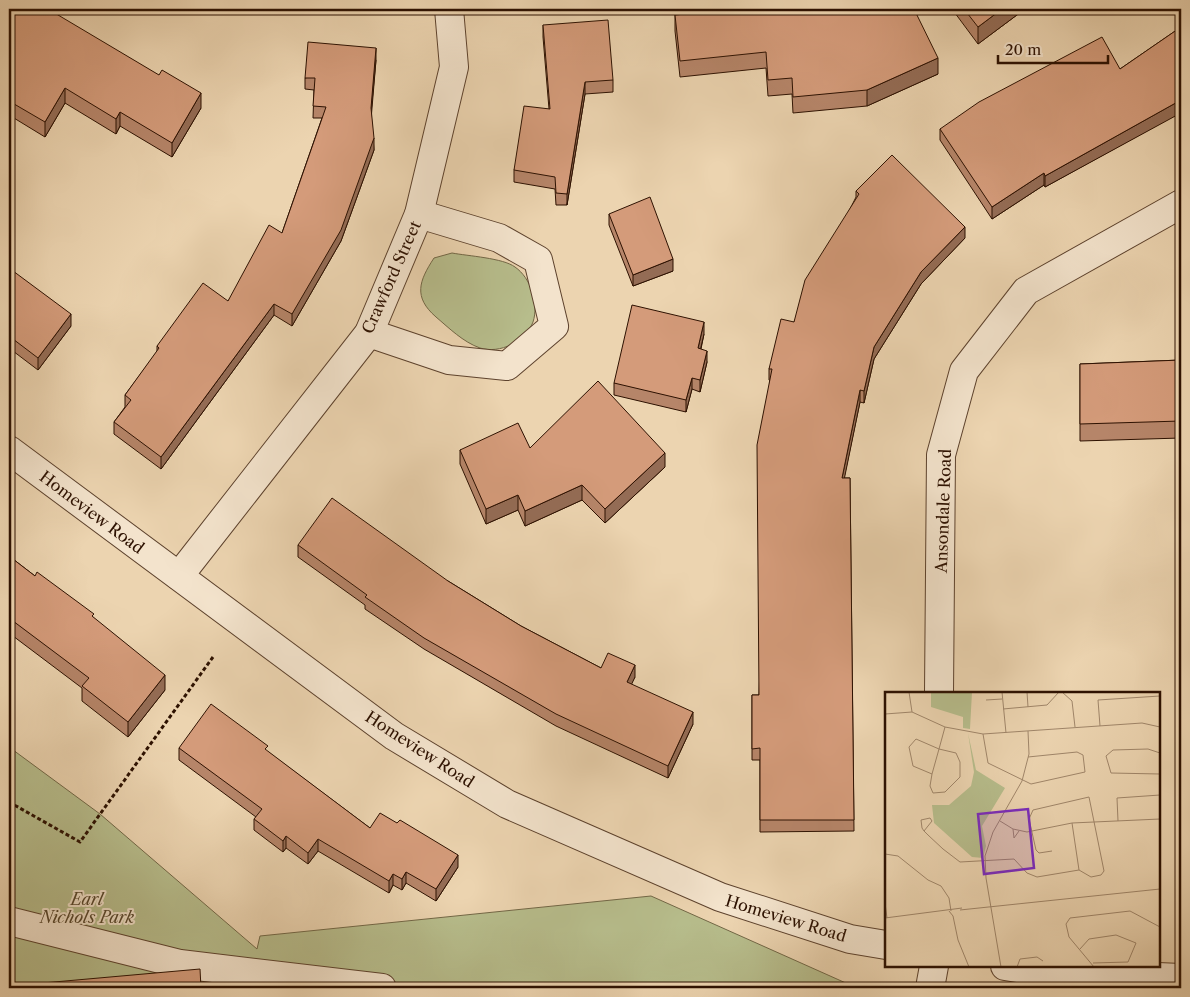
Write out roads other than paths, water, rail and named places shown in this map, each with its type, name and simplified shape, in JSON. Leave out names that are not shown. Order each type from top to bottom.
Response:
[{"type":"street","name":"Crawford Street","points":[[179,576],[369,333],[419,214],[454,67],[449,9]]},
{"type":"street","name":"Ansondale Road","points":[[938,692],[941,455],[964,371],[1026,291],[1181,204]]},
{"type":"street","points":[[369,333],[449,360],[507,366],[554,326],[538,260],[499,238],[419,214]]},
{"type":"street","name":"Homeview Road","points":[[9,450],[394,736],[507,804],[720,897],[850,939],[885,945]]},
{"type":"street","points":[[9,921],[180,964],[382,988]]},
{"type":"street","points":[[930,988],[934,967]]},
{"type":"street","points":[[1011,967],[1041,972],[1181,978]]},
{"type":"park label","name":"Earl Nichols Park","points":[[87,908]]}]
